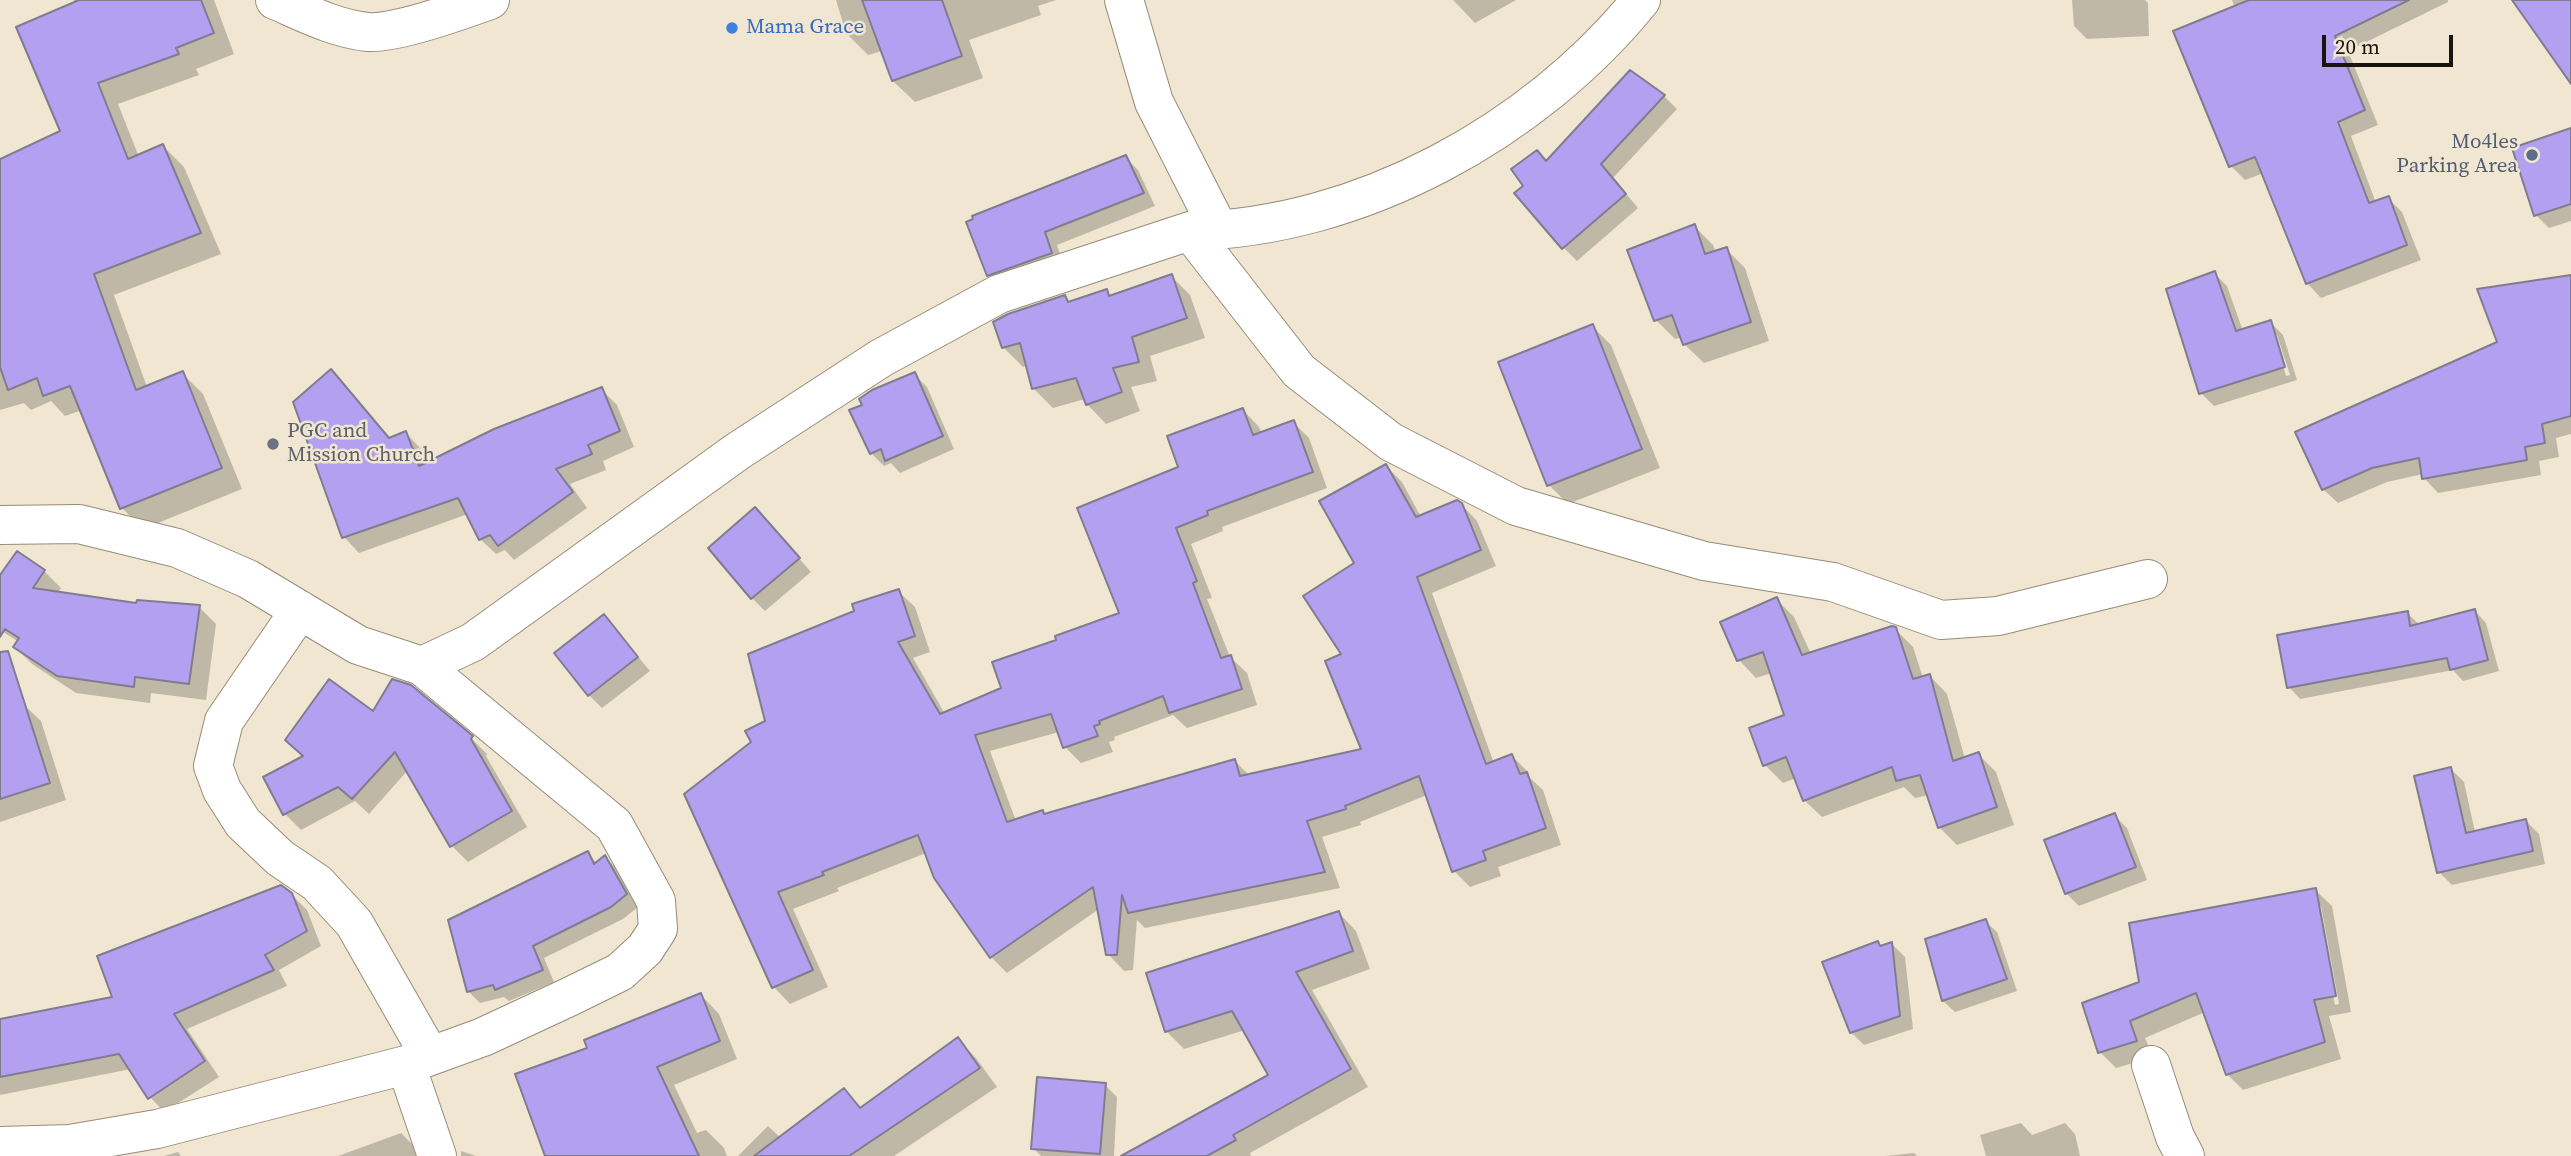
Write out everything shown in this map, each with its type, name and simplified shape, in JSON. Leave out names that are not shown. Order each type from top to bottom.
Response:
[{"type":"street","points":[[275,0],[322,21],[369,32],[398,28],[490,0]]},
{"type":"street","points":[[1124,0],[1154,102],[1204,230],[1299,371],[1391,442],[1516,506],[1704,561],[1833,582],[1941,620],[1998,616],[2148,579]]},
{"type":"street","points":[[422,666],[473,642],[737,451],[881,358],[999,294],[1204,230],[1308,215],[1387,188],[1473,147],[1556,86],[1641,0]]},
{"type":"street","points":[[0,525],[79,524],[177,548],[248,579],[358,645],[422,666],[614,825],[656,901],[658,929],[645,949],[620,972],[483,1037],[418,1060],[157,1129],[70,1144],[0,1146]]},
{"type":"street","points":[[300,610],[224,721],[213,766],[222,790],[243,823],[280,858],[317,883],[354,923],[418,1060],[437,1156]]},
{"type":"street","points":[[2151,1065],[2175,1137],[2185,1156]]},
{"type":"building","points":[[79,0],[201,0],[214,33],[176,48],[179,54],[98,83],[128,159],[163,144],[201,233],[94,274],[136,390],[183,371],[222,468],[120,509],[70,386],[43,396],[37,378],[8,390],[0,367],[0,159],[60,131],[16,27]]},
{"type":"building","points":[[862,0],[942,0],[962,56],[892,81]]},
{"type":"building","points":[[2249,0],[2409,0],[2335,36],[2365,110],[2338,122],[2369,203],[2389,196],[2407,245],[2306,284],[2255,157],[2229,167],[2173,31]]},
{"type":"building","points":[[2512,0],[2571,0],[2571,84]]},
{"type":"building","points":[[1630,70],[1665,95],[1601,164],[1626,194],[1562,249],[1514,193],[1523,186],[1511,169],[1537,150],[1546,161]]},
{"type":"building","points":[[2571,128],[2571,204],[2534,216],[2512,148]]},
{"type":"building","points":[[1126,155],[1144,193],[1045,232],[1052,253],[987,276],[966,222],[973,219],[972,216]]},
{"type":"building","points":[[1695,224],[1705,254],[1727,247],[1751,322],[1683,345],[1672,315],[1654,321],[1627,250]]},
{"type":"building","points":[[2215,271],[2236,331],[2271,320],[2285,367],[2199,394],[2166,289]]},
{"type":"building","points":[[1172,274],[1187,318],[1132,337],[1139,362],[1113,368],[1122,392],[1086,405],[1076,378],[1032,389],[1020,343],[1002,348],[993,322],[1008,314],[1065,295],[1068,302],[1107,289],[1109,296]]},
{"type":"building","points":[[2571,275],[2571,416],[2542,424],[2545,443],[2525,447],[2527,460],[2422,479],[2419,458],[2372,468],[2322,490],[2295,432],[2497,342],[2477,289]]},
{"type":"building","points":[[1593,324],[1642,449],[1547,486],[1498,362]]},
{"type":"building","points":[[331,369],[389,438],[406,431],[419,466],[494,429],[602,387],[620,431],[588,445],[592,454],[556,469],[573,492],[498,546],[490,535],[479,540],[458,498],[342,538],[293,402]]},
{"type":"building","points":[[915,372],[943,436],[885,461],[881,449],[870,454],[849,410],[862,405],[859,399],[872,390]]},
{"type":"building","points":[[1243,408],[1253,435],[1294,420],[1313,472],[1207,511],[1208,515],[1176,528],[1197,581],[1193,583],[1221,658],[1231,655],[1242,689],[1169,713],[1163,696],[1099,721],[1100,724],[1094,726],[1098,736],[1063,748],[1051,714],[975,735],[1007,822],[1043,810],[1044,814],[1235,759],[1240,776],[1361,749],[1325,661],[1341,654],[1303,596],[1354,563],[1319,501],[1386,464],[1416,517],[1457,500],[1462,503],[1481,550],[1417,577],[1486,764],[1512,754],[1520,774],[1527,772],[1546,828],[1483,851],[1486,860],[1452,872],[1419,776],[1345,806],[1346,809],[1307,821],[1325,872],[1128,913],[1122,895],[1117,955],[1106,955],[1093,887],[990,958],[934,878],[918,835],[778,892],[813,970],[772,988],[684,794],[751,742],[745,731],[765,721],[748,654],[854,611],[852,604],[899,589],[915,636],[898,642],[940,714],[1001,688],[992,662],[1056,640],[1055,636],[1119,613],[1077,508],[1178,467],[1167,436]]},
{"type":"building","points":[[755,507],[800,558],[751,599],[708,548]]},
{"type":"building","points":[[17,551],[45,570],[33,588],[136,603],[137,600],[200,605],[189,684],[135,677],[134,687],[57,676],[13,647],[19,638],[5,629],[0,637],[0,575]]},
{"type":"building","points":[[1777,597],[1802,655],[1892,626],[1896,627],[1913,679],[1930,674],[1953,761],[1979,752],[1997,807],[1938,828],[1920,775],[1896,781],[1892,767],[1803,801],[1786,757],[1763,766],[1749,728],[1784,715],[1763,652],[1737,661],[1720,622]]},
{"type":"building","points":[[2475,609],[2488,660],[2450,670],[2447,658],[2287,688],[2277,635],[2408,611],[2410,626]]},
{"type":"building","points":[[604,614],[638,657],[588,696],[554,653]]},
{"type":"building","points":[[8,651],[50,783],[0,799],[0,652]]},
{"type":"building","points":[[329,679],[373,711],[392,679],[411,685],[473,736],[471,739],[512,811],[450,847],[395,752],[352,799],[338,787],[283,815],[263,777],[303,756],[285,740]]},
{"type":"building","points":[[2451,767],[2466,833],[2526,819],[2533,851],[2437,873],[2414,776]]},
{"type":"building","points":[[2115,813],[2136,867],[2065,894],[2044,840]]},
{"type":"building","points":[[588,851],[594,864],[605,855],[627,894],[611,907],[533,946],[543,970],[495,990],[493,985],[467,992],[448,920]]},
{"type":"building","points":[[281,885],[292,893],[307,931],[265,955],[274,970],[174,1014],[205,1061],[148,1099],[119,1054],[0,1077],[0,1019],[112,997],[97,956]]},
{"type":"building","points":[[2316,888],[2336,996],[2314,1000],[2325,1042],[2226,1075],[2196,993],[2130,1021],[2137,1041],[2098,1053],[2082,1003],[2139,982],[2129,923]]},
{"type":"building","points":[[1339,911],[1353,951],[1296,972],[1351,1069],[1233,1135],[1236,1140],[1207,1156],[1121,1156],[1268,1075],[1232,1011],[1165,1032],[1146,973]]},
{"type":"building","points":[[1986,919],[2007,979],[1942,1001],[1925,939]]},
{"type":"building","points":[[1878,941],[1880,946],[1892,942],[1900,1016],[1850,1033],[1822,962]]},
{"type":"building","points":[[701,993],[720,1041],[657,1067],[699,1156],[545,1156],[515,1074],[587,1048],[584,1040]]},
{"type":"building","points":[[958,1037],[980,1068],[849,1156],[754,1156],[844,1088],[860,1108]]},
{"type":"building","points":[[1037,1077],[1106,1083],[1100,1154],[1031,1149]]},
{"type":"place","name":"Mama Grace","points":[[732,28]]},
{"type":"place","name":"Mo4les Parking Area","points":[[2532,155]]},
{"type":"place","name":"PGC and Mission Church","points":[[273,444]]}]
